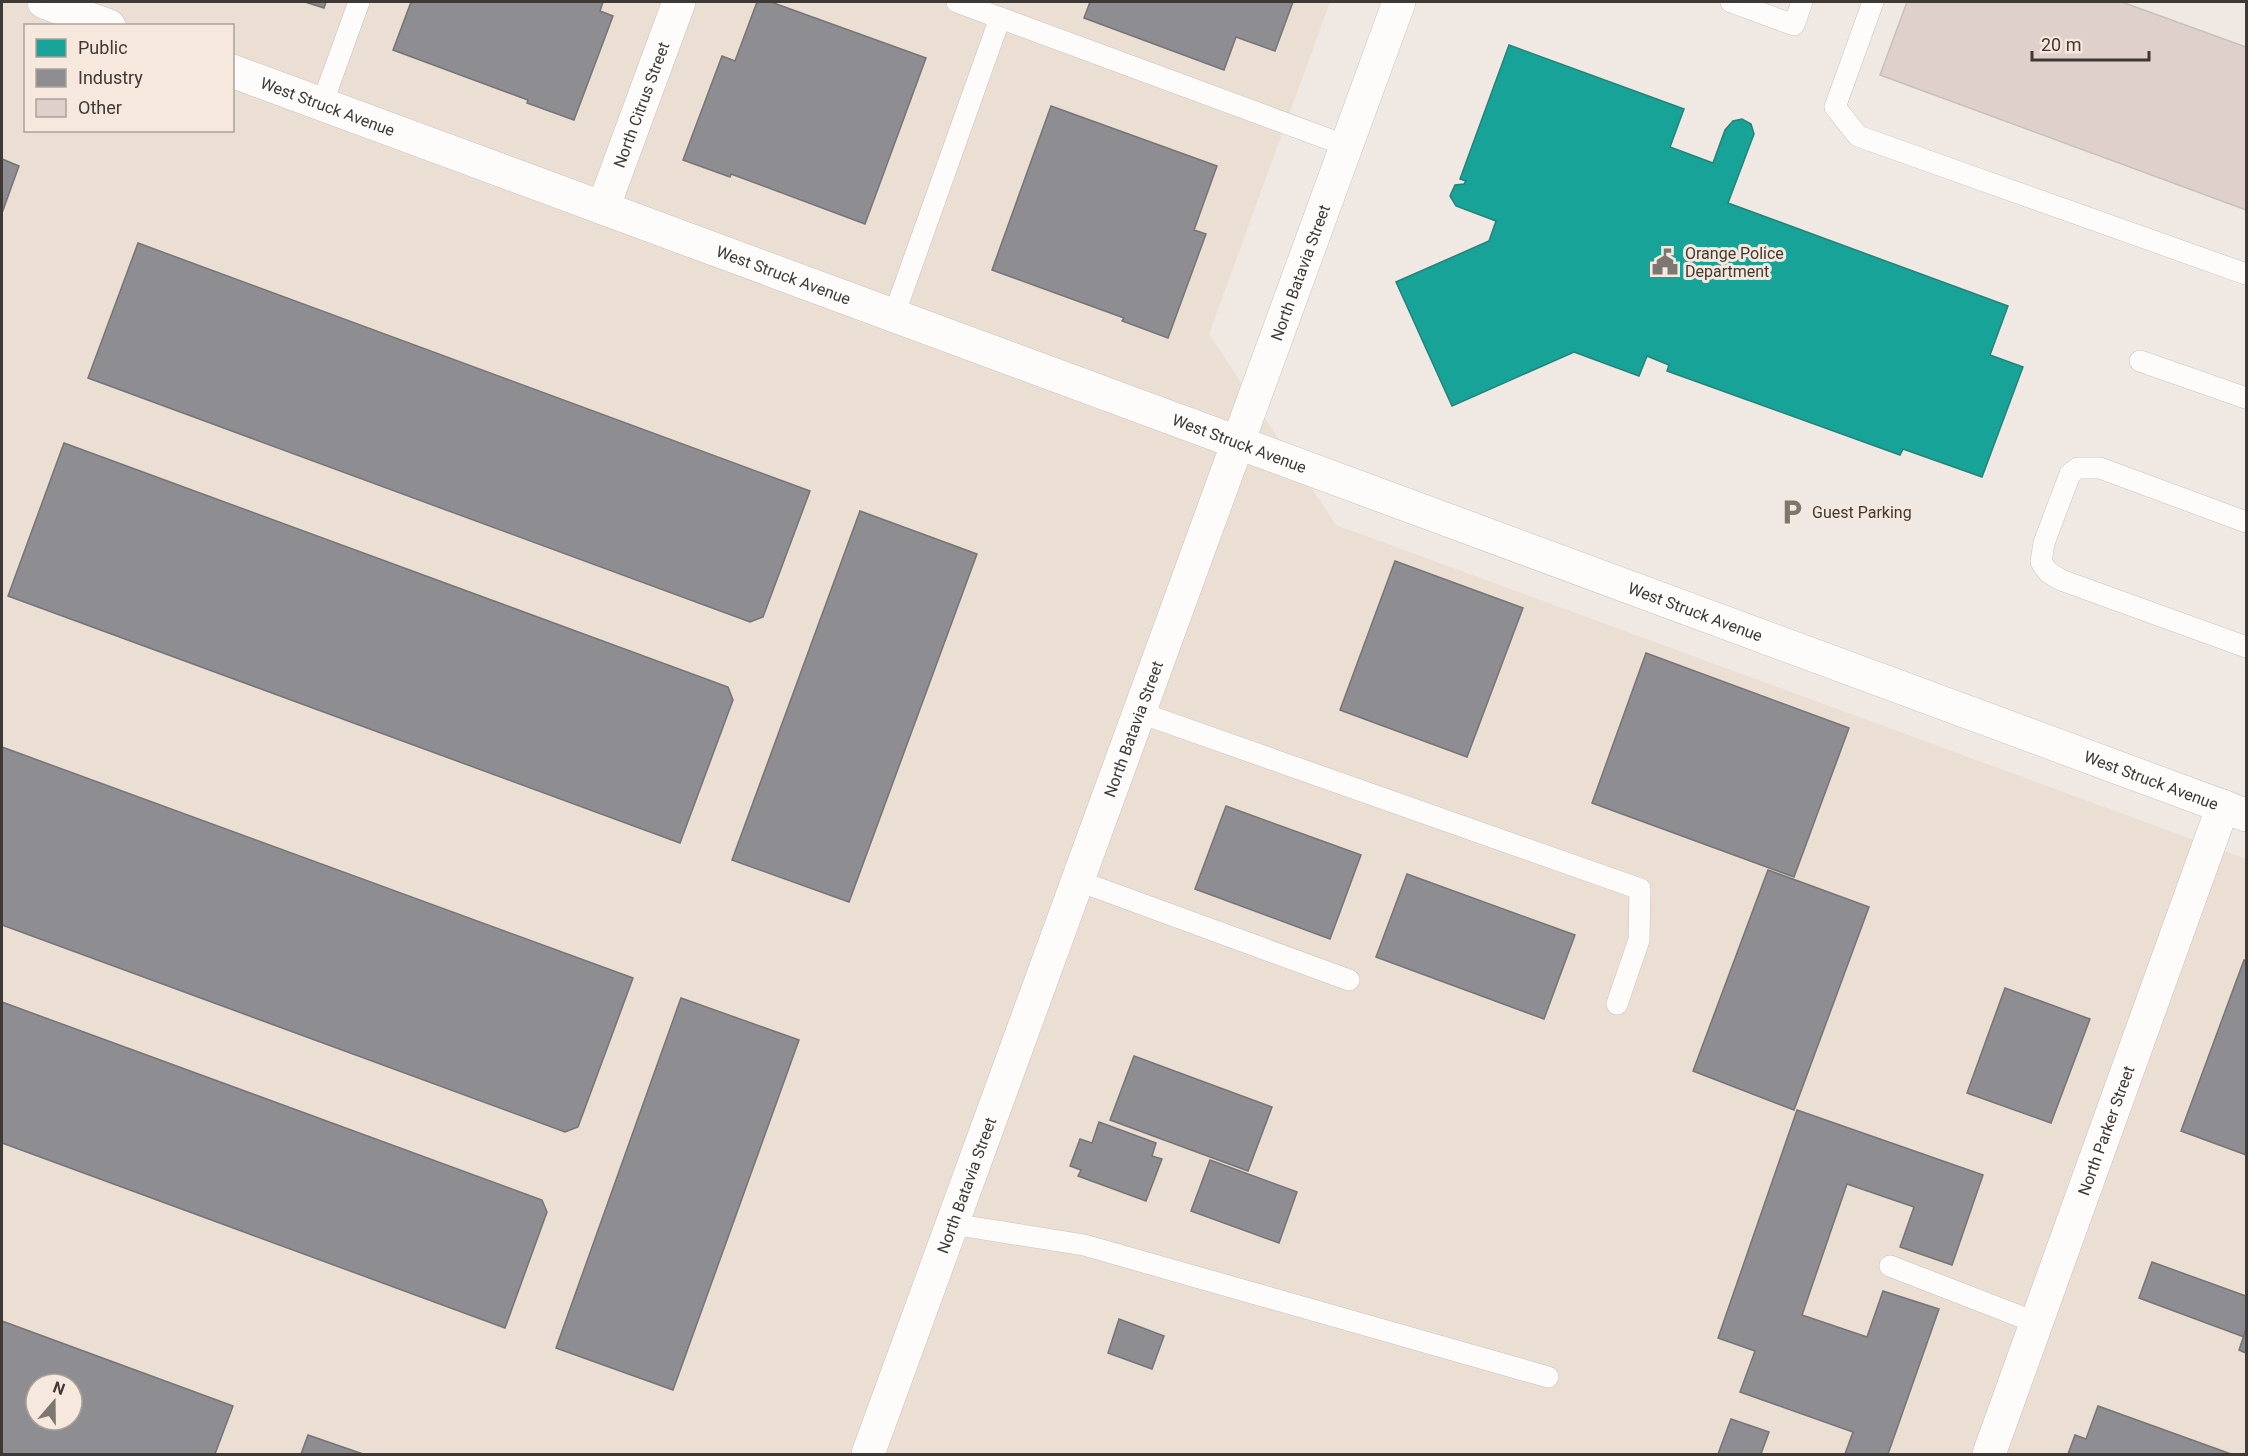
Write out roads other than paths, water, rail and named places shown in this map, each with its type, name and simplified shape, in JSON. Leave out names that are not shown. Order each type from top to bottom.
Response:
[{"type":"street","points":[[44,2],[105,16]]},
{"type":"street","name":"North Citrus Street","points":[[603,208],[679,2]]},
{"type":"street","name":"North Batavia Street","points":[[868,1455],[1076,880],[1400,2]]},
{"type":"street","name":"West Struck Avenue","points":[[234,72],[2235,810]]},
{"type":"street","name":"North Parker Street","points":[[1989,1455],[2037,1323],[2235,810]]},
{"type":"lane","points":[[321,104],[359,2]]},
{"type":"lane","points":[[957,2],[1347,146]]},
{"type":"lane","points":[[1731,2],[1794,25],[1802,2]]},
{"type":"lane","points":[[1873,2],[1835,107],[1858,136],[2247,274]]},
{"type":"lane","points":[[894,315],[1000,18]]},
{"type":"lane","points":[[2140,361],[2247,398]]},
{"type":"lane","points":[[2247,522],[2100,468],[2078,468],[2070,474],[2044,543],[2041,562],[2048,572],[2061,580],[2247,647]]},
{"type":"lane","points":[[1138,712],[1640,889],[1639,940],[1617,1004]]},
{"type":"lane","points":[[1076,880],[1349,980]]},
{"type":"lane","points":[[952,1224],[1084,1245],[1548,1377]]},
{"type":"lane","points":[[1890,1266],[2037,1323]]},
{"type":"place","name":"Orange Police Department","points":[[1665,262]]},
{"type":"place","name":"Guest Parking","points":[[1792,512]]}]
